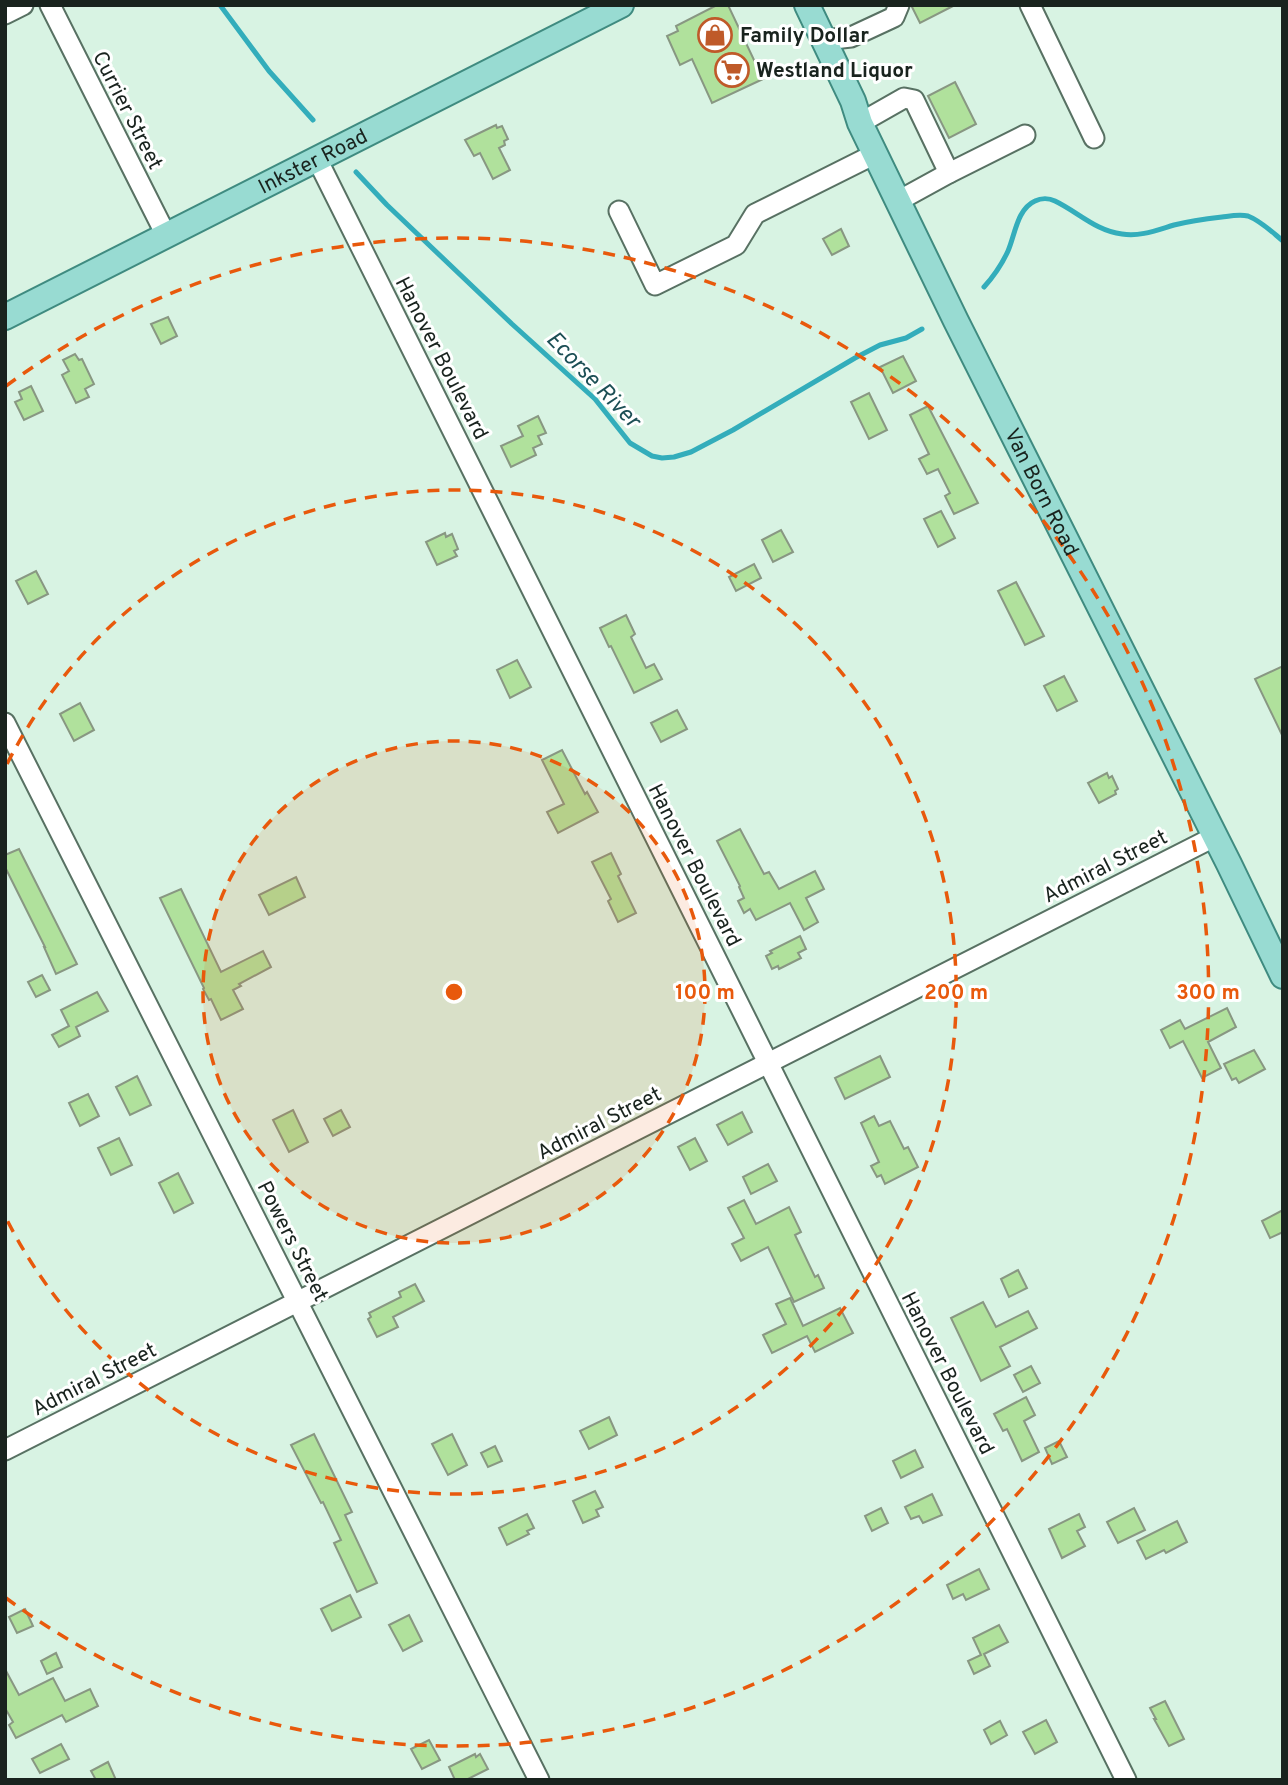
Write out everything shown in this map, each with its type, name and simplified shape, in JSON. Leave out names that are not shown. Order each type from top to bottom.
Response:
[{"type":"main road","name":"Inkster Road","points":[[5,317],[621,5]]},
{"type":"main road","name":"Van Born Road","points":[[807,5],[853,101],[860,123],[956,321],[1214,837],[1276,945],[1283,976]]},
{"type":"street","points":[[5,15],[23,5]]},
{"type":"street","name":"Currier Street","points":[[50,5],[166,235]]},
{"type":"street","points":[[824,40],[851,37],[894,17],[899,5]]},
{"type":"street","points":[[1030,5],[1094,138]]},
{"type":"street","points":[[860,123],[904,98],[914,100],[949,173]]},
{"type":"street","points":[[898,201],[1025,135]]},
{"type":"street","points":[[619,211],[655,285],[736,245],[755,214],[875,154]]},
{"type":"street","name":"Hanover Boulevard","points":[[317,159],[1126,1780]]},
{"type":"street","name":"Powers Street","points":[[5,723],[539,1780]]},
{"type":"street","name":"Admiral Street","points":[[5,1450],[1214,837]]},
{"type":"building","points":[[717,5],[728,5],[763,79],[712,103],[692,59],[680,65],[667,36],[678,31],[676,26]]},
{"type":"building","points":[[911,5],[955,5],[920,23]]},
{"type":"building","points":[[955,82],[976,124],[949,138],[928,96]]},
{"type":"building","points":[[496,125],[497,128],[502,126],[508,139],[504,141],[505,145],[499,148],[510,170],[493,179],[480,153],[474,156],[465,140]]},
{"type":"building","points":[[841,229],[849,246],[832,255],[823,239]]},
{"type":"building","points":[[168,317],[177,336],[161,344],[151,324]]},
{"type":"building","points":[[75,354],[79,360],[82,359],[94,384],[85,389],[89,397],[76,403],[62,375],[69,371],[63,360]]},
{"type":"building","points":[[903,356],[916,381],[893,393],[880,367]]},
{"type":"building","points":[[31,386],[43,411],[24,420],[15,402],[22,399],[19,392]]},
{"type":"building","points":[[869,393],[887,430],[869,439],[851,402]]},
{"type":"building","points":[[928,406],[978,503],[954,514],[945,496],[950,493],[938,469],[927,474],[919,459],[929,454],[910,415]]},
{"type":"building","points":[[538,416],[546,433],[538,436],[542,444],[533,448],[536,455],[511,467],[501,446],[523,436],[518,426]]},
{"type":"building","points":[[941,511],[955,538],[938,547],[924,519]]},
{"type":"building","points":[[781,530],[793,552],[773,562],[762,540]]},
{"type":"building","points":[[445,533],[446,537],[452,534],[458,549],[454,551],[457,556],[437,565],[426,542]]},
{"type":"building","points":[[754,564],[761,578],[736,591],[729,577]]},
{"type":"building","points":[[36,571],[48,594],[28,604],[16,581]]},
{"type":"building","points":[[1016,582],[1044,636],[1025,645],[998,591]]},
{"type":"building","points":[[626,615],[635,634],[631,637],[646,668],[654,664],[662,679],[634,693],[600,628]]},
{"type":"building","points":[[517,660],[531,687],[510,698],[497,670]]},
{"type":"building","points":[[1283,666],[1283,737],[1255,679]]},
{"type":"building","points":[[1064,676],[1077,701],[1057,711],[1044,686]]},
{"type":"building","points":[[80,703],[94,730],[74,741],[60,714]]},
{"type":"building","points":[[677,710],[687,729],[661,742],[651,723]]},
{"type":"building","points":[[562,750],[585,794],[587,792],[598,812],[558,833],[547,812],[564,804],[542,760]]},
{"type":"building","points":[[1107,773],[1109,778],[1112,776],[1118,789],[1116,794],[1099,803],[1088,783]]},
{"type":"building","points":[[740,829],[764,874],[769,872],[779,889],[815,871],[824,889],[806,898],[818,922],[804,930],[790,903],[756,920],[750,909],[744,913],[738,901],[744,898],[740,886],[717,841]]},
{"type":"building","points":[[19,849],[77,964],[56,974],[5,867],[5,855]]},
{"type":"building","points":[[611,853],[621,874],[618,876],[636,913],[618,922],[608,901],[611,899],[592,862]]},
{"type":"building","points":[[296,877],[305,897],[269,915],[259,895]]},
{"type":"building","points":[[181,889],[221,972],[263,951],[271,967],[233,990],[243,1009],[221,1020],[203,989],[160,898]]},
{"type":"building","points":[[800,936],[806,949],[798,953],[801,958],[779,969],[778,966],[772,969],[766,956],[772,953],[770,951]]},
{"type":"building","points":[[42,975],[50,990],[36,997],[28,982]]},
{"type":"building","points":[[97,992],[108,1011],[76,1027],[80,1036],[59,1047],[52,1035],[69,1026],[61,1010]]},
{"type":"building","points":[[1227,1008],[1236,1027],[1208,1042],[1221,1068],[1202,1078],[1183,1041],[1170,1048],[1161,1030],[1180,1020],[1185,1029]]},
{"type":"building","points":[[1254,1050],[1265,1069],[1239,1083],[1236,1078],[1232,1080],[1224,1064]]},
{"type":"building","points":[[880,1056],[890,1077],[845,1099],[835,1078]]},
{"type":"building","points":[[137,1076],[151,1105],[130,1115],[116,1087]]},
{"type":"building","points":[[88,1094],[99,1116],[80,1126],[69,1103]]},
{"type":"building","points":[[293,1110],[308,1142],[289,1152],[273,1120]]},
{"type":"building","points":[[341,1110],[350,1127],[333,1136],[324,1119]]},
{"type":"building","points":[[742,1112],[752,1132],[728,1145],[717,1125]]},
{"type":"building","points":[[874,1116],[879,1126],[890,1121],[904,1149],[908,1147],[918,1167],[885,1184],[881,1175],[877,1177],[871,1166],[879,1162],[861,1123]]},
{"type":"building","points":[[119,1138],[132,1165],[111,1175],[98,1148]]},
{"type":"building","points":[[695,1138],[707,1161],[690,1170],[678,1147]]},
{"type":"building","points":[[768,1164],[777,1181],[751,1194],[743,1177]]},
{"type":"building","points":[[178,1173],[193,1203],[174,1213],[159,1183]]},
{"type":"building","points":[[744,1200],[756,1224],[789,1207],[801,1232],[795,1235],[815,1277],[818,1275],[824,1288],[794,1302],[768,1247],[741,1261],[732,1244],[744,1238],[728,1208]]},
{"type":"building","points":[[1283,1210],[1283,1232],[1270,1238],[1262,1221]]},
{"type":"building","points":[[1018,1270],[1027,1288],[1009,1297],[1001,1279]]},
{"type":"building","points":[[415,1284],[424,1301],[393,1317],[398,1327],[377,1337],[368,1319],[371,1317],[369,1313],[401,1297],[399,1292]]},
{"type":"building","points":[[790,1298],[803,1326],[840,1308],[853,1333],[815,1352],[807,1336],[772,1353],[763,1335],[786,1324],[776,1304]]},
{"type":"building","points":[[983,1302],[996,1327],[1028,1311],[1037,1328],[1000,1347],[1010,1366],[981,1381],[951,1318]]},
{"type":"building","points":[[1031,1366],[1040,1383],[1023,1392],[1014,1375]]},
{"type":"building","points":[[1026,1397],[1035,1415],[1024,1421],[1039,1452],[1022,1461],[1007,1429],[1003,1431],[994,1414]]},
{"type":"building","points":[[609,1417],[617,1435],[589,1449],[580,1431]]},
{"type":"building","points":[[314,1434],[352,1512],[345,1515],[377,1583],[357,1592],[334,1543],[341,1540],[291,1445]]},
{"type":"building","points":[[452,1434],[467,1465],[448,1475],[432,1444]]},
{"type":"building","points":[[1059,1441],[1067,1457],[1052,1464],[1045,1448]]},
{"type":"building","points":[[495,1446],[502,1461],[488,1467],[481,1453]]},
{"type":"building","points":[[915,1450],[923,1467],[901,1478],[893,1461]]},
{"type":"building","points":[[595,1491],[603,1507],[596,1510],[599,1516],[583,1523],[573,1501]]},
{"type":"building","points":[[932,1494],[942,1515],[923,1523],[919,1516],[911,1519],[905,1507]]},
{"type":"building","points":[[881,1508],[888,1523],[872,1531],[865,1516]]},
{"type":"building","points":[[1134,1508],[1145,1530],[1118,1543],[1107,1522]]},
{"type":"building","points":[[527,1514],[534,1528],[527,1531],[529,1534],[507,1545],[499,1528]]},
{"type":"building","points":[[1079,1514],[1085,1527],[1077,1531],[1085,1546],[1062,1558],[1049,1529]]},
{"type":"building","points":[[1177,1521],[1187,1542],[1166,1553],[1164,1550],[1146,1559],[1137,1541]]},
{"type":"building","points":[[979,1569],[989,1589],[966,1600],[963,1594],[953,1599],[947,1585]]},
{"type":"building","points":[[350,1595],[361,1617],[332,1631],[321,1609]]},
{"type":"building","points":[[25,1609],[33,1626],[17,1633],[9,1617]]},
{"type":"building","points":[[409,1615],[422,1641],[403,1651],[389,1625]]},
{"type":"building","points":[[999,1625],[1008,1642],[984,1654],[990,1666],[974,1674],[968,1661],[981,1655],[973,1638]]},
{"type":"building","points":[[56,1653],[62,1667],[47,1674],[41,1661]]},
{"type":"building","points":[[5,1669],[19,1695],[53,1678],[65,1701],[90,1689],[98,1706],[66,1722],[62,1715],[16,1738],[9,1725],[13,1722],[5,1708]]},
{"type":"building","points":[[1165,1701],[1184,1739],[1169,1746],[1150,1708]]},
{"type":"building","points":[[1046,1720],[1057,1742],[1035,1754],[1023,1732]]},
{"type":"building","points":[[1000,1721],[1007,1735],[991,1744],[984,1730]]},
{"type":"building","points":[[429,1740],[440,1760],[422,1769],[411,1749]]},
{"type":"building","points":[[61,1744],[69,1759],[40,1773],[32,1759]]},
{"type":"building","points":[[475,1754],[476,1757],[480,1754],[488,1769],[466,1780],[455,1780],[449,1767]]},
{"type":"building","points":[[108,1762],[116,1780],[96,1780],[91,1771]]},
{"type":"waterway","name":"Ecorse River","points":[[220,5],[269,71],[313,120]]},
{"type":"waterway","name":"Ecorse River","points":[[356,172],[512,324],[595,399],[630,443],[652,456],[674,457],[691,452],[855,358],[922,329]]},
{"type":"waterway","name":"Ecorse River","points":[[984,287],[1006,256],[1024,210],[1042,199],[1055,201],[1095,225],[1122,234],[1142,234],[1192,221],[1241,215],[1257,221],[1283,241]]},
{"type":"place","name":"Family Dollar","points":[[715,35]]},
{"type":"place","name":"Westland Liquor","points":[[732,70]]}]
